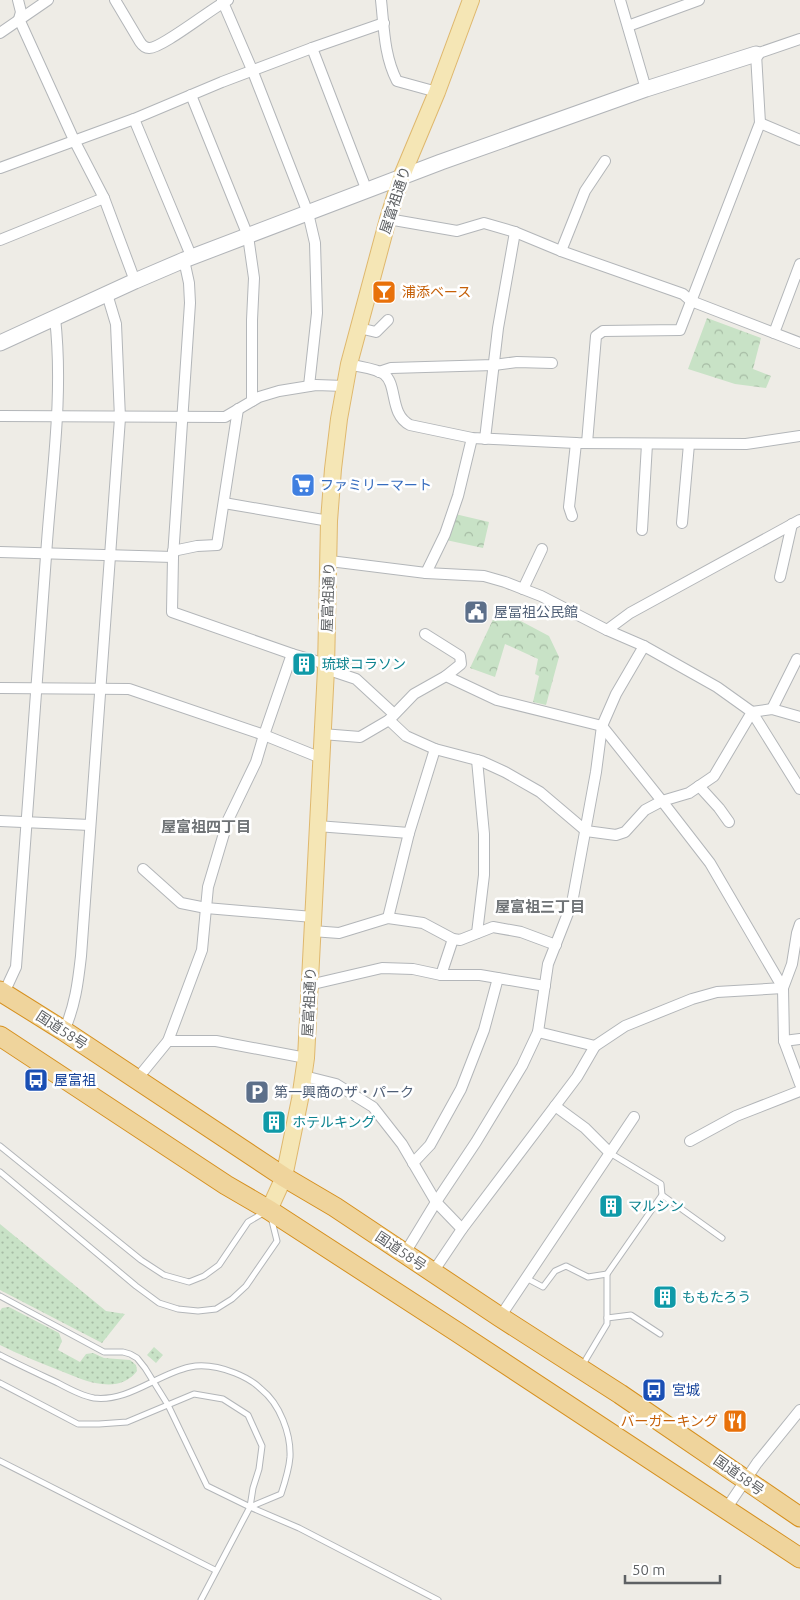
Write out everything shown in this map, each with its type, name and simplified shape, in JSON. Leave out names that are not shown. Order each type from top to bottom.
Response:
[{"type":"highway","name":"国道58号","points":[[2,992],[284,1177],[335,1207],[500,1317],[581,1368],[800,1517]]},
{"type":"highway","points":[[0,1036],[800,1558]]},
{"type":"main road","name":"屋富祖通り","points":[[269,1210],[284,1177],[293,1138],[306,1058],[326,666],[330,521],[334,461],[344,386],[388,219],[401,178],[437,92],[471,0]]},
{"type":"street","points":[[18,0],[21,12],[19,20],[74,140],[104,198],[135,281]]},
{"type":"street","points":[[0,33],[48,0]]},
{"type":"street","points":[[115,0],[140,42],[144,47],[150,48],[162,44],[224,1],[308,213],[315,243],[317,313],[309,386]]},
{"type":"street","points":[[381,0],[387,56],[397,81],[437,92]]},
{"type":"street","points":[[620,0],[646,89]]},
{"type":"street","points":[[628,26],[699,0]]},
{"type":"street","points":[[0,168],[134,120],[191,95],[312,48],[384,23]]},
{"type":"street","points":[[0,343],[135,281],[308,213],[646,89],[800,40]]},
{"type":"street","points":[[312,48],[367,191]]},
{"type":"street","points":[[572,516],[569,507],[581,443],[596,336],[603,331],[680,330],[760,123],[756,54]]},
{"type":"street","points":[[191,95],[248,236],[254,278],[252,401]]},
{"type":"street","points":[[134,120],[188,259],[190,303],[173,554],[172,612],[326,666],[356,679],[406,736],[435,749],[477,760],[505,772],[540,792],[586,831],[616,835],[624,832],[645,810],[662,801],[689,793],[714,776],[752,712]]},
{"type":"street","points":[[760,123],[800,140]]},
{"type":"street","points":[[561,252],[585,191],[605,161]]},
{"type":"street","points":[[0,240],[104,198]]},
{"type":"street","points":[[388,219],[457,231],[484,223],[515,232],[561,252],[683,294],[691,300],[800,344]]},
{"type":"street","points":[[485,439],[498,328],[515,232]]},
{"type":"street","points":[[774,333],[800,264]]},
{"type":"street","points":[[64,1031],[72,1013],[79,979],[120,418],[116,324],[107,294]]},
{"type":"street","points":[[2,992],[16,967],[28,822],[57,417],[58,347],[55,318]]},
{"type":"street","points":[[359,328],[376,332],[388,320]]},
{"type":"street","points":[[379,372],[391,368],[494,365],[517,362],[552,363]]},
{"type":"street","points":[[349,364],[385,375],[399,416],[403,422],[410,426],[472,438],[581,443],[746,444],[800,436]]},
{"type":"street","points":[[0,416],[225,417],[259,396],[316,385],[344,386]]},
{"type":"street","points":[[0,552],[109,557],[173,554],[197,546],[217,545],[238,409]]},
{"type":"street","points":[[426,573],[445,534],[458,496],[472,438]]},
{"type":"street","points":[[642,530],[647,444]]},
{"type":"street","points":[[682,523],[689,444]]},
{"type":"street","points":[[224,503],[330,521]]},
{"type":"street","points":[[780,577],[796,522]]},
{"type":"street","points":[[607,630],[630,613],[796,522]]},
{"type":"street","points":[[524,589],[542,549]]},
{"type":"street","points":[[330,561],[426,573],[484,576],[541,596],[607,630],[644,646],[717,687],[752,712],[800,788]]},
{"type":"street","points":[[322,734],[360,736],[391,717],[414,694],[446,676],[461,664],[460,656],[425,634]]},
{"type":"street","points":[[404,1253],[512,1083],[538,1032],[548,964],[572,903],[596,772],[602,726],[616,694],[644,646]]},
{"type":"street","points":[[137,1079],[168,1041],[202,950],[208,887],[228,820],[256,762],[292,654]]},
{"type":"street","points":[[772,709],[796,659]]},
{"type":"street","points":[[446,676],[497,700],[602,726],[710,863],[784,988]]},
{"type":"street","points":[[0,688],[129,689],[264,735],[321,758]]},
{"type":"street","points":[[752,712],[772,709],[800,717]]},
{"type":"street","points":[[388,918],[409,833],[435,749]]},
{"type":"street","points":[[477,760],[484,834],[484,876],[477,933]]},
{"type":"street","points":[[699,786],[729,822]]},
{"type":"street","points":[[0,821],[90,825]]},
{"type":"street","points":[[317,826],[409,833]]},
{"type":"street","points":[[143,869],[181,904],[312,924],[339,933],[388,918],[423,923],[453,939],[460,940],[493,927],[521,932],[556,945]]},
{"type":"street","points":[[800,924],[792,964],[784,988],[784,1041],[800,1084]]},
{"type":"street","points":[[441,975],[453,939]]},
{"type":"street","points":[[310,985],[382,968],[413,969],[441,975],[480,975],[545,986]]},
{"type":"street","points":[[413,1163],[430,1145],[461,1090],[484,1030],[498,978]]},
{"type":"street","points":[[433,1272],[462,1229],[577,1077],[595,1046],[633,1022],[692,999],[717,992],[784,988]]},
{"type":"street","points":[[538,1032],[595,1046]]},
{"type":"street","points":[[784,1041],[800,1039]]},
{"type":"street","points":[[168,1041],[216,1041],[306,1058]]},
{"type":"street","points":[[304,1076],[336,1084],[373,1107],[402,1144],[436,1202],[462,1229]]},
{"type":"street","points":[[690,1141],[736,1116],[800,1091]]},
{"type":"street","points":[[555,1106],[585,1128],[610,1153]]},
{"type":"street","points":[[500,1317],[634,1117]]},
{"type":"street","points":[[726,1508],[757,1462],[800,1410]]},
{"type":"lane","points":[[0,1146],[141,1260],[164,1276],[189,1282],[204,1276],[219,1265],[248,1222],[269,1210],[277,1241],[246,1286],[232,1299],[216,1308],[198,1311],[178,1309],[159,1303],[136,1286],[0,1172]]},
{"type":"lane","points":[[581,1368],[607,1324],[607,1274],[662,1195],[661,1184],[610,1153]]},
{"type":"lane","points":[[662,1195],[722,1238]]},
{"type":"lane","points":[[526,1278],[543,1287],[555,1271],[566,1266],[588,1277],[607,1274]]},
{"type":"lane","points":[[1,1298],[104,1352],[123,1352],[137,1358],[168,1405],[206,1486],[299,1528],[438,1600]]},
{"type":"lane","points":[[607,1318],[631,1315],[660,1334]]},
{"type":"lane","points":[[0,1355],[92,1398],[121,1396],[172,1372],[192,1366],[228,1370],[247,1378],[262,1389],[283,1420],[288,1438],[290,1457],[287,1476],[281,1494],[250,1507]]},
{"type":"lane","points":[[0,1383],[78,1424],[127,1422],[194,1394],[223,1400],[248,1415],[262,1446],[260,1469],[252,1488],[250,1507],[201,1600]]},
{"type":"lane","points":[[0,1461],[216,1570]]},
{"type":"green space","points":[[707,318],[761,338],[753,369],[771,376],[766,388],[735,384],[688,369]]},
{"type":"green space","points":[[455,514],[489,522],[483,548],[446,540]]},
{"type":"green space","points":[[498,609],[549,636],[559,657],[546,705],[533,702],[539,676],[535,674],[538,659],[505,644],[495,677],[470,668]]},
{"type":"green space","points":[[0,1224],[106,1311],[125,1314],[102,1343],[0,1290]]},
{"type":"green space","points":[[9,1307],[59,1333],[62,1341],[58,1350],[80,1362],[86,1354],[93,1353],[104,1358],[130,1360],[136,1365],[137,1371],[130,1378],[112,1384],[86,1381],[0,1345],[0,1311],[2,1308]]},
{"type":"green space","points":[[154,1347],[163,1355],[156,1363],[147,1355]]},
{"type":"place","name":"浦添ベース","points":[[384,292]]},
{"type":"place","name":"ファミリーマート","points":[[303,485]]},
{"type":"place","name":"屋冨祖公民館","points":[[476,612]]},
{"type":"place","name":"琉球コラソン","points":[[304,664]]},
{"type":"place","name":"屋富祖","points":[[36,1080]]},
{"type":"place","name":"第一興商のザ・パーク","points":[[257,1092]]},
{"type":"place","name":"ホテルキング","points":[[274,1122]]},
{"type":"place","name":"マルシン","points":[[611,1206]]},
{"type":"place","name":"ももたろう","points":[[665,1297]]},
{"type":"place","name":"宮城","points":[[654,1390]]},
{"type":"place","name":"バーガーキング","points":[[735,1421]]},
{"type":"district","name":"屋富祖四丁目","points":[[206,827]]},
{"type":"district","name":"屋富祖三丁目","points":[[540,907]]}]
